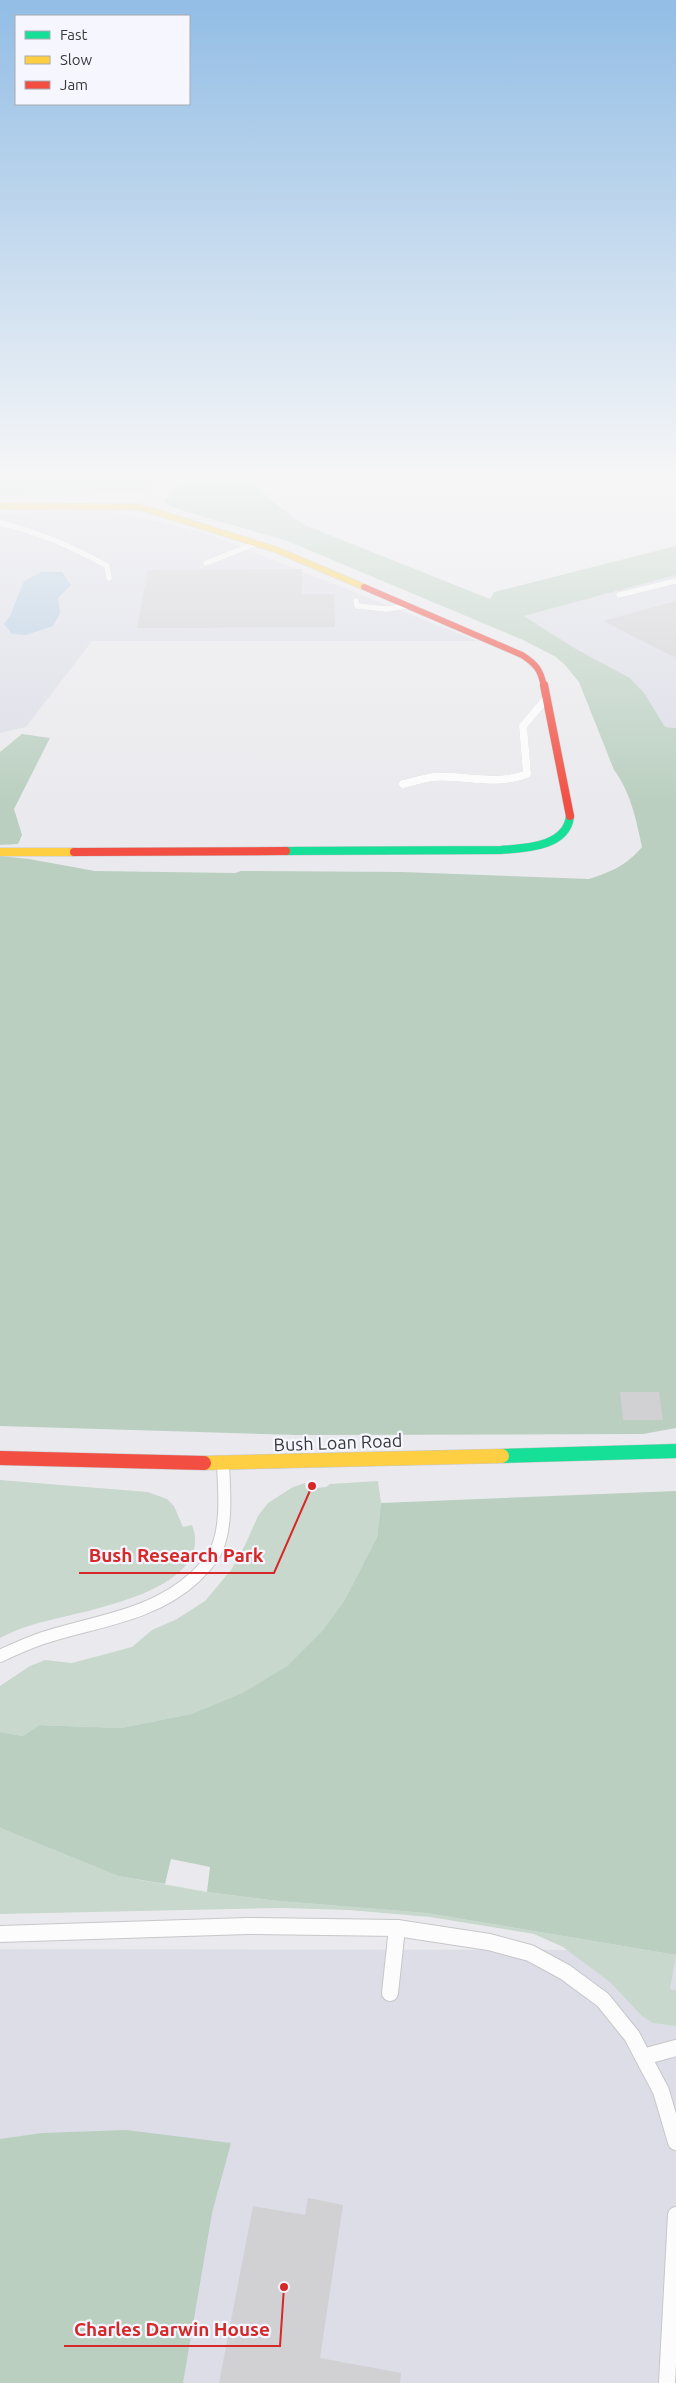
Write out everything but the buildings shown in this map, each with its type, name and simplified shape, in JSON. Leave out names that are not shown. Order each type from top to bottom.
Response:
[{"type":"street","points":[[0,852],[491,850],[534,846],[556,839],[569,829],[572,820],[542,675],[536,664],[522,655],[354,583]]},
{"type":"street","name":"Bush Loan Road","points":[[0,1458],[223,1464],[676,1451]]},
{"type":"lane","points":[[619,595],[664,583]]},
{"type":"lane","points":[[356,601],[357,606],[386,609],[408,606]]},
{"type":"lane","points":[[386,609],[387,619]]},
{"type":"lane","points":[[403,784],[432,777],[502,779],[521,777],[527,774],[523,726],[546,698]]},
{"type":"lane","points":[[0,1656],[15,1647],[74,1629],[132,1615],[167,1599],[192,1582],[209,1562],[219,1543],[223,1464]]},
{"type":"lane","points":[[0,1934],[247,1926],[397,1928],[489,1942],[530,1953],[565,1972],[603,2000],[632,2036],[661,2091],[676,2142]]},
{"type":"lane","points":[[390,1993],[397,1928]]},
{"type":"lane","points":[[643,2057],[676,2048]]},
{"type":"lane","points":[[667,2383],[676,2215]]},
{"type":"shaded area","points":[[0,583],[332,583],[477,641],[92,641],[26,727],[0,733]]},
{"type":"shaded area","points":[[646,583],[676,583],[676,728],[665,727],[645,694],[630,678],[576,649],[524,616]]},
{"type":"shaded area","points":[[0,1949],[641,1950],[676,1955],[676,2383],[0,2383]]},
{"type":"green space","points":[[388,583],[450,583],[490,599],[494,592],[529,583],[646,583],[524,616],[576,649],[630,678],[645,694],[665,727],[676,728],[676,1428],[643,1434],[297,1435],[0,1426],[0,856],[29,859],[95,871],[235,873],[241,871],[402,872],[589,879],[604,874],[630,859],[642,847],[629,797],[614,770],[579,682],[556,657],[523,640]]},
{"type":"green space","points":[[22,734],[50,738],[14,809],[22,835],[18,844],[0,845],[0,752]]},
{"type":"green space","points":[[0,1480],[148,1492],[167,1499],[174,1506],[183,1527],[192,1525],[194,1549],[184,1568],[164,1584],[107,1606],[28,1626],[0,1638]]},
{"type":"green space","points":[[378,1481],[381,1503],[377,1537],[344,1601],[321,1632],[287,1666],[242,1693],[191,1714],[121,1728],[39,1725],[23,1736],[0,1732],[0,1686],[30,1666],[45,1660],[72,1663],[132,1647],[152,1630],[177,1619],[205,1601],[231,1570],[258,1516],[268,1503],[293,1487],[305,1483],[306,1489],[326,1487],[330,1484]]},
{"type":"green space","points":[[676,1491],[676,1955],[426,1913],[279,1901],[207,1892],[210,1867],[171,1859],[165,1884],[118,1876],[0,1828],[0,1732],[23,1736],[39,1725],[121,1728],[191,1714],[242,1693],[287,1666],[321,1632],[344,1601],[377,1537],[381,1503]]},
{"type":"green space","points":[[0,1828],[118,1876],[207,1892],[279,1901],[426,1913],[676,1955],[670,1989],[676,1990],[676,2026],[653,2023],[642,2016],[610,1982],[563,1947],[534,1934],[430,1917],[349,1910],[282,1908],[0,1914]]},
{"type":"green space","points":[[126,2130],[231,2143],[212,2213],[183,2383],[0,2383],[0,2139],[42,2133]]},
{"type":"water","points":[[23,583],[70,583],[71,585],[58,598],[60,613],[53,626],[26,635],[12,634],[4,624],[10,616]]},
{"type":"traffic: fast","points":[[286,851],[501,850],[520,848],[555,839],[564,833],[569,826],[570,816]]},
{"type":"traffic: fast","points":[[502,1456],[676,1451]]},
{"type":"traffic: slow","points":[[355,583],[364,587]]},
{"type":"traffic: slow","points":[[0,852],[74,852]]},
{"type":"traffic: slow","points":[[204,1463],[502,1456]]},
{"type":"traffic: jam","points":[[364,587],[522,655],[536,664],[542,675],[570,816]]},
{"type":"traffic: jam","points":[[74,852],[286,851]]},
{"type":"traffic: jam","points":[[0,1458],[204,1463]]},
{"type":"place","name":"Bush Research Park","points":[[312,1486]]},
{"type":"place","name":"Charles Darwin House","points":[[284,2287]]}]
